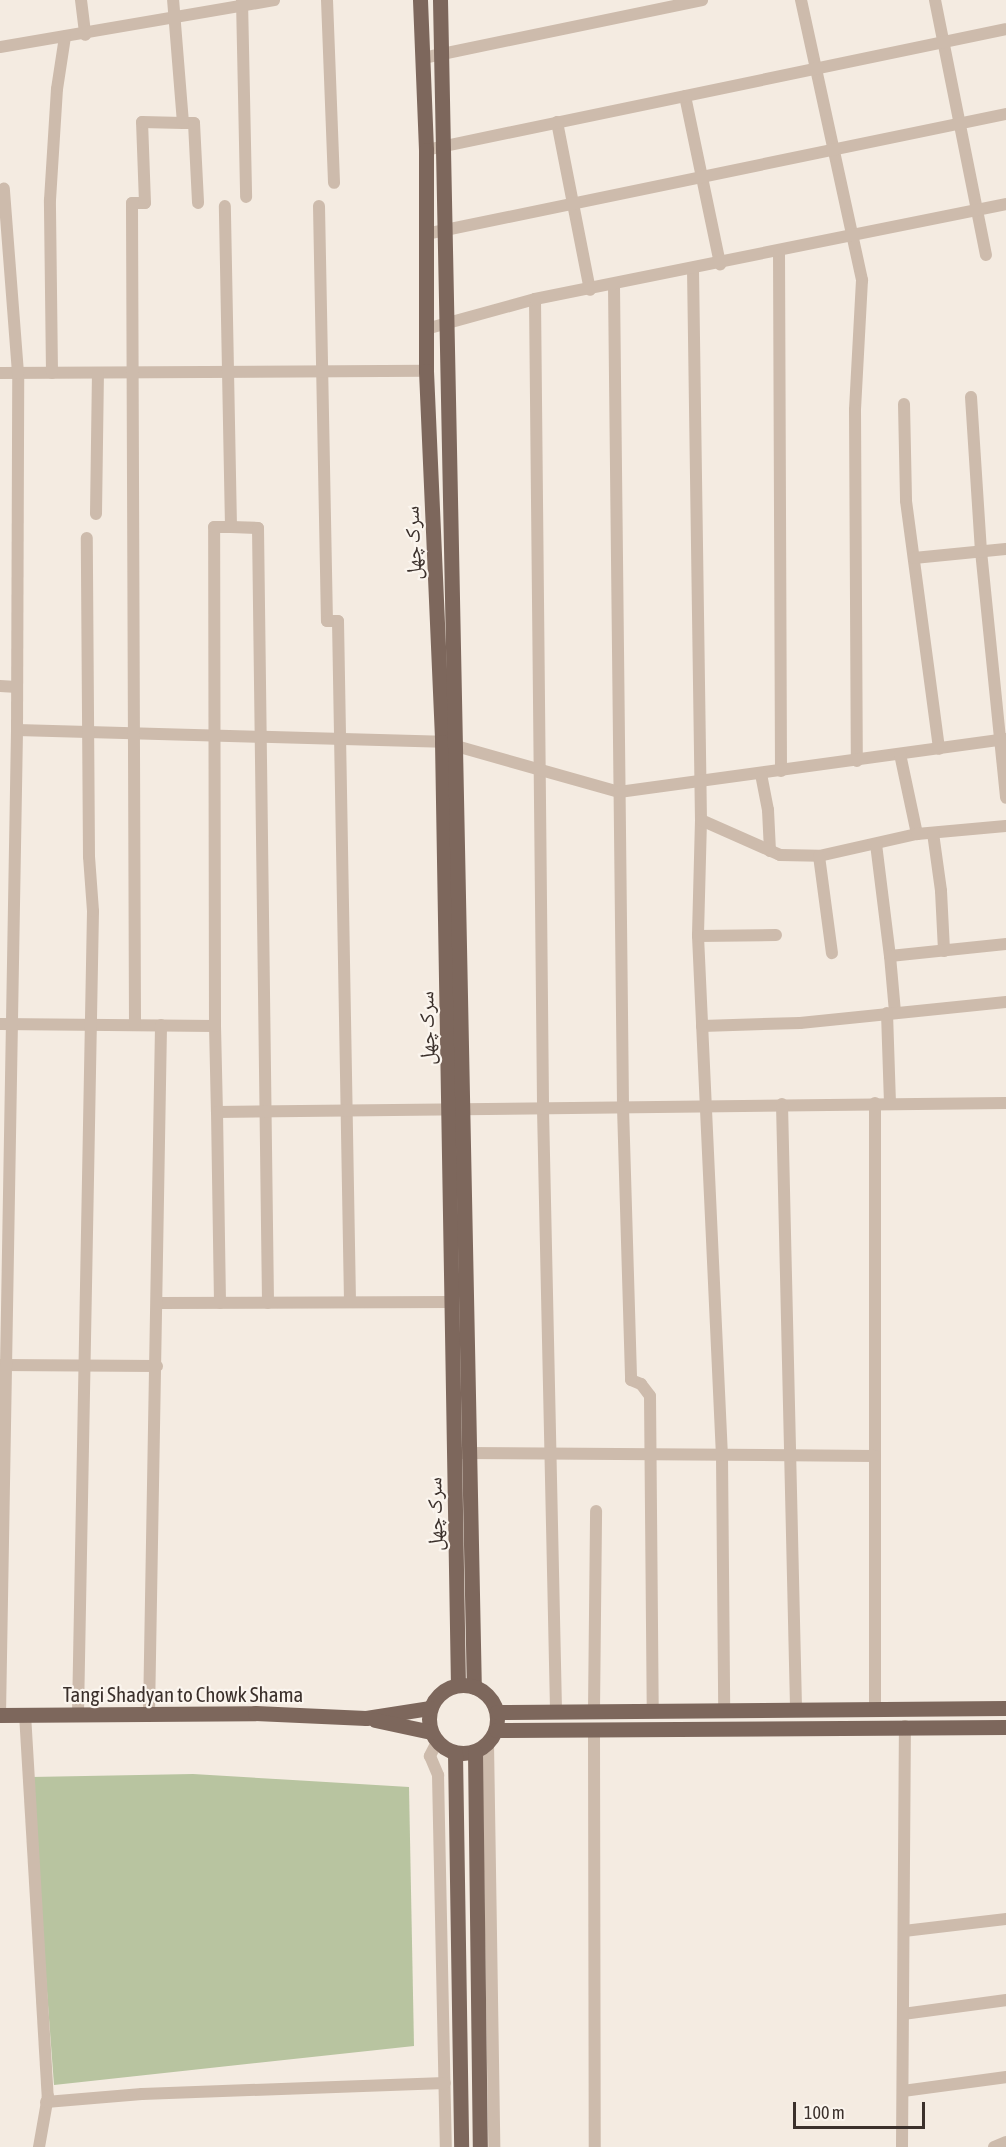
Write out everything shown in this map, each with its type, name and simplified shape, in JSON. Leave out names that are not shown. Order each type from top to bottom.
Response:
[{"type":"main road","name":"سرک چهل","points":[[420,0],[426,150],[426,371],[449,743],[456,1112],[451,1302],[453,1453],[466,1686]]},
{"type":"main road","points":[[440,0],[446,146],[449,743]]},
{"type":"main road","points":[[456,1112],[469,1453],[466,1686]]},
{"type":"main road","points":[[366,1718],[434,1737],[456,1753],[474,1752],[488,1743],[496,1730],[497,1712],[492,1700],[466,1686],[441,1693],[430,1708],[434,1737]]},
{"type":"main road","points":[[366,1718],[430,1708]]},
{"type":"main road","points":[[497,1712],[1006,1708]]},
{"type":"main road","name":"Tangi Shadyan to Chowk Shama","points":[[0,1714],[366,1718]]},
{"type":"main road","points":[[496,1730],[1006,1727]]},
{"type":"main road","points":[[474,1752],[480,2147]]},
{"type":"main road","points":[[456,1753],[461,2147]]},
{"type":"street","points":[[81,0],[85,35]]},
{"type":"street","points":[[173,0],[183,123]]},
{"type":"street","points":[[0,47],[175,20],[242,3],[274,0]]},
{"type":"street","points":[[327,0],[333,183]]},
{"type":"street","points":[[423,58],[702,0]]},
{"type":"street","points":[[801,0],[832,152],[862,280],[855,410],[857,761]]},
{"type":"street","points":[[935,0],[986,255]]},
{"type":"street","points":[[242,3],[246,197]]},
{"type":"street","points":[[426,150],[1006,29]]},
{"type":"street","points":[[52,373],[50,200],[57,89],[65,37]]},
{"type":"street","points":[[685,96],[720,264]]},
{"type":"street","points":[[426,234],[832,152],[1006,114]]},
{"type":"street","points":[[135,1025],[131,733],[134,373],[132,203],[145,203],[142,122],[194,123],[198,202]]},
{"type":"street","points":[[557,122],[590,290]]},
{"type":"street","points":[[0,1714],[5,1024],[17,730],[18,373],[4,189]]},
{"type":"street","points":[[426,329],[535,299],[614,286],[1006,204]]},
{"type":"street","points":[[225,206],[230,372],[231,527]]},
{"type":"street","points":[[319,206],[327,621],[338,621],[350,1302]]},
{"type":"street","points":[[779,251],[781,771]]},
{"type":"street","points":[[693,269],[701,820],[698,936],[722,1456],[724,1710]]},
{"type":"street","points":[[614,286],[623,1107],[631,1380],[641,1384],[650,1396],[653,1710]]},
{"type":"street","points":[[535,299],[542,772],[543,1110],[553,1454],[556,1711]]},
{"type":"street","points":[[0,373],[426,371]]},
{"type":"street","points":[[96,514],[98,373]]},
{"type":"street","points":[[971,397],[981,551],[1003,740],[1006,798]]},
{"type":"street","points":[[904,404],[906,501],[939,749]]},
{"type":"street","points":[[220,1303],[215,1026],[214,527],[258,528],[268,1303]]},
{"type":"street","points":[[78,1714],[93,911],[88,732],[87,538]]},
{"type":"street","points":[[914,558],[1006,549]]},
{"type":"street","points":[[0,686],[17,687]]},
{"type":"street","points":[[17,730],[341,737],[449,743],[542,772],[619,792],[700,783],[1003,740]]},
{"type":"street","points":[[900,754],[917,834]]},
{"type":"street","points":[[761,774],[768,810],[770,851]]},
{"type":"street","points":[[701,820],[780,855],[819,856],[917,834],[1006,826]]},
{"type":"street","points":[[933,833],[941,891],[944,951]]},
{"type":"street","points":[[876,844],[890,956],[890,1103]]},
{"type":"street","points":[[819,856],[832,953]]},
{"type":"street","points":[[698,936],[776,935]]},
{"type":"street","points":[[890,956],[1006,944]]},
{"type":"street","points":[[702,1026],[800,1023],[1006,1002]]},
{"type":"street","points":[[5,1024],[215,1026]]},
{"type":"street","points":[[149,1714],[159,1303],[161,1025]]},
{"type":"street","points":[[875,1103],[875,1709]]},
{"type":"street","points":[[217,1112],[456,1112],[783,1104],[1006,1103]]},
{"type":"street","points":[[783,1104],[796,1709]]},
{"type":"street","points":[[159,1303],[451,1302]]},
{"type":"street","points":[[3,1365],[157,1366]]},
{"type":"street","points":[[453,1453],[875,1456]]},
{"type":"street","points":[[594,1710],[596,1512]]},
{"type":"street","points":[[25,1714],[46,2102],[39,2147]]},
{"type":"street","points":[[902,2147],[905,1726]]},
{"type":"street","points":[[594,1729],[595,2147]]},
{"type":"street","points":[[434,1737],[429,1756],[438,1775],[446,2147]]},
{"type":"street","points":[[488,1743],[494,2147]]},
{"type":"street","points":[[904,1931],[1006,1919]]},
{"type":"street","points":[[903,2014],[1006,2000]]},
{"type":"street","points":[[903,2091],[1006,2077]]},
{"type":"street","points":[[46,2102],[142,2094],[444,2083]]},
{"type":"street","points":[[994,2147],[1006,2142]]},
{"type":"green space","points":[[193,1774],[409,1787],[414,2046],[54,2085],[31,1777]]}]
